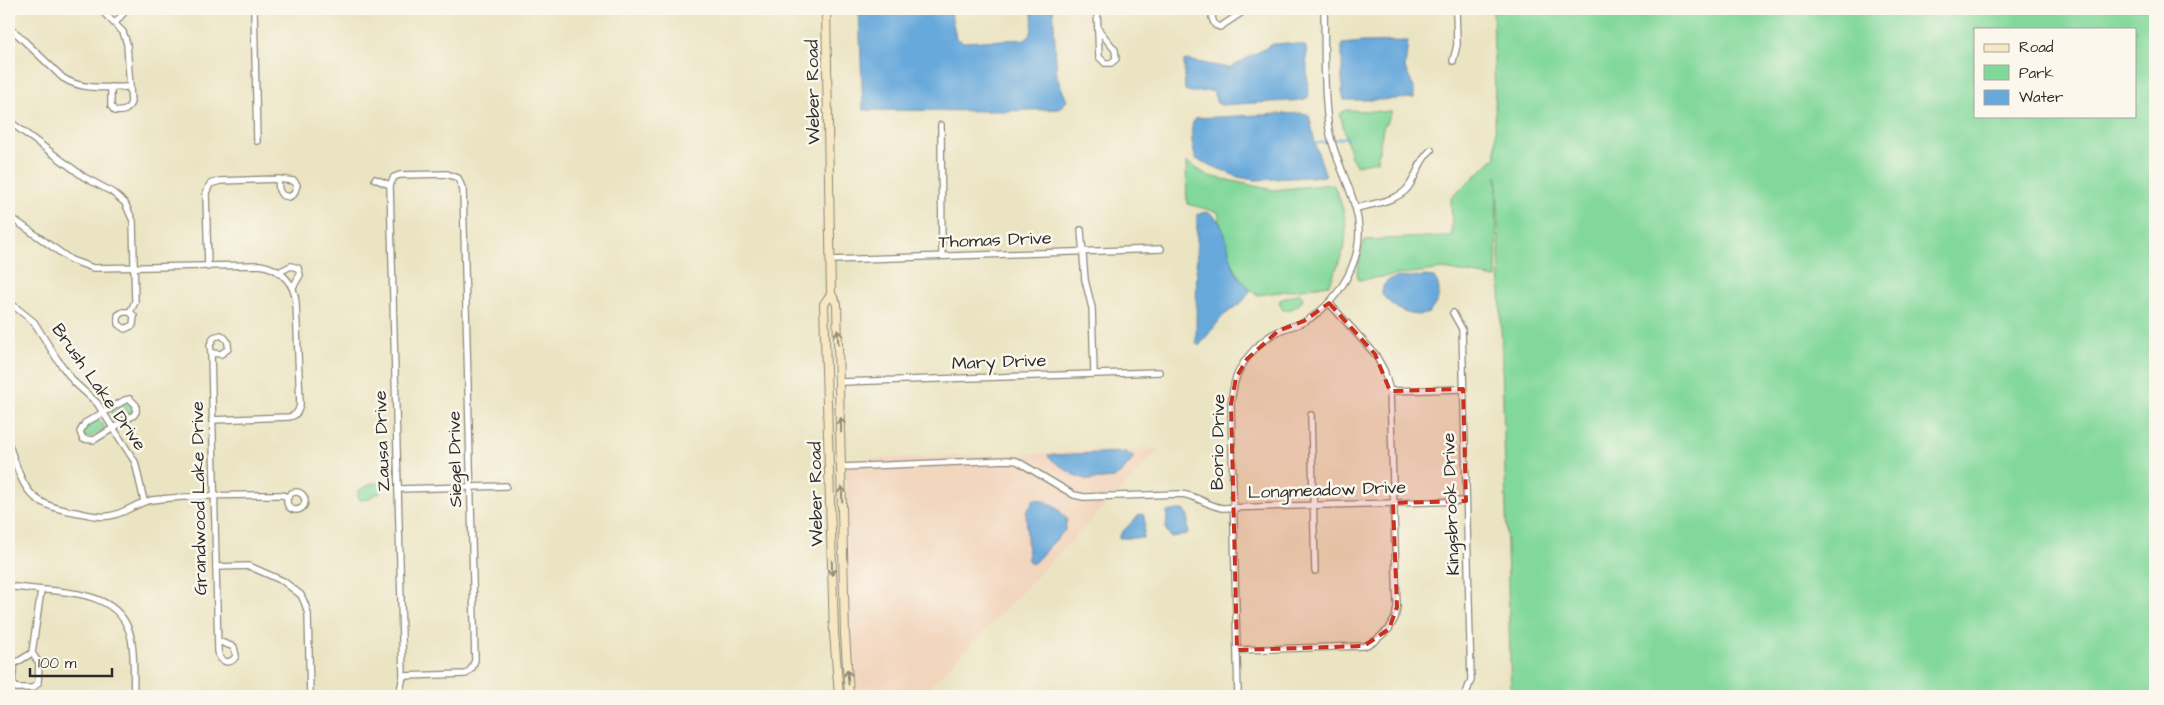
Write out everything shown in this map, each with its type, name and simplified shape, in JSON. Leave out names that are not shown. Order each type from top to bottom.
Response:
[{"type":"main road","name":"Weber Road","points":[[826,9],[831,294],[837,304],[845,634],[849,696]]},
{"type":"main road","name":"Weber Road","points":[[831,294],[824,304],[834,623],[839,696]]},
{"type":"street","points":[[101,9],[115,22],[127,44],[131,102],[129,108],[122,112],[115,111],[111,106],[111,87]]},
{"type":"street","points":[[115,22],[127,9]]},
{"type":"street","points":[[254,9],[257,141]]},
{"type":"street","points":[[1097,9],[1099,57],[1105,63],[1111,63],[1116,59],[1115,50],[1098,29]]},
{"type":"street","points":[[1220,9],[1213,13],[1212,18],[1215,25],[1220,26],[1247,9]]},
{"type":"street","name":"Borio Drive","points":[[1238,696],[1231,404],[1236,378],[1247,359],[1262,341],[1278,331],[1304,321],[1328,302],[1342,286],[1356,254],[1359,238],[1357,208],[1341,171],[1330,136],[1326,100],[1324,9]]},
{"type":"street","points":[[1453,60],[1457,45],[1456,9]]},
{"type":"street","points":[[9,29],[16,33],[71,83],[88,88],[130,87]]},
{"type":"street","points":[[9,121],[84,177],[112,192],[126,203],[133,221],[135,302],[130,312]]},
{"type":"street","points":[[941,125],[942,256]]},
{"type":"street","points":[[1357,208],[1388,200],[1405,191],[1423,157],[1431,150]]},
{"type":"street","name":"Siegel Drive","points":[[390,185],[394,177],[400,175],[447,174],[458,178],[463,190],[471,487],[474,665],[470,672],[462,675],[403,676]]},
{"type":"street","points":[[208,267],[206,193],[210,184],[220,180],[278,179]]},
{"type":"street","points":[[375,179],[390,185]]},
{"type":"street","name":"Zausa Drive","points":[[390,185],[403,676],[400,696]]},
{"type":"street","points":[[9,216],[71,260],[97,269],[260,266],[279,272],[288,281],[293,287],[296,303],[300,405],[298,412],[288,418],[212,420]]},
{"type":"street","points":[[1081,230],[1085,280],[1092,308],[1094,374]]},
{"type":"street","name":"Thomas Drive","points":[[831,260],[1161,250]]},
{"type":"street","points":[[279,272],[291,266],[298,268],[300,275],[293,287]]},
{"type":"street","name":"Brush Lake Drive","points":[[9,302],[34,322],[56,359],[74,382],[103,412],[135,462],[144,501]]},
{"type":"street","points":[[1237,650],[1364,646],[1383,635],[1395,618],[1397,607],[1390,391],[1384,370],[1375,354],[1328,302]]},
{"type":"street","name":"Kingsbrook Drive","points":[[1453,313],[1462,329],[1471,680],[1465,696]]},
{"type":"street","name":"Grandwood Lake Drive","points":[[211,353],[218,641]]},
{"type":"street","name":"Mary Drive","points":[[840,382],[1159,372]]},
{"type":"street","points":[[1390,391],[1463,388]]},
{"type":"street","points":[[125,400],[134,401],[136,412],[94,440],[84,439],[80,432],[85,423],[103,412],[125,400]]},
{"type":"street","points":[[1311,415],[1315,570]]},
{"type":"street","points":[[9,445],[28,492],[44,505],[54,509],[110,516],[144,501],[214,496],[282,495],[288,497]]},
{"type":"street","name":"Longmeadow Drive","points":[[842,467],[1017,461],[1074,496],[1181,494],[1195,496],[1212,506],[1233,508],[1466,501]]},
{"type":"street","points":[[398,489],[506,486]]},
{"type":"street","points":[[216,566],[252,567],[283,581],[301,595],[307,611],[310,696]]},
{"type":"street","points":[[9,586],[97,598],[110,605],[126,623],[131,639],[134,696]]},
{"type":"street","points":[[32,654],[14,664],[12,681],[16,688],[33,688],[36,686],[39,663],[32,654],[41,590]]},
{"type":"highlighted area","points":[[1329,303],[1375,354],[1390,391],[1463,389],[1466,501],[1393,503],[1397,607],[1389,629],[1364,646],[1237,650],[1231,404],[1236,378],[1247,359],[1278,331],[1304,321]]},
{"type":"shaded area","points":[[1160,449],[921,696],[852,696],[845,460]]},
{"type":"green space","points":[[1493,9],[2155,9],[2155,696],[1511,696],[1497,176],[1496,278],[1443,269],[1358,280],[1357,271],[1364,240],[1452,236],[1451,198],[1496,157]]},
{"type":"green space","points":[[1346,110],[1392,112],[1383,128],[1377,161],[1356,165],[1351,157],[1340,114]]},
{"type":"green space","points":[[1186,162],[1209,176],[1273,190],[1333,184],[1343,211],[1346,235],[1340,258],[1329,285],[1258,295],[1249,288],[1230,259],[1218,212],[1187,204]]},
{"type":"green space","points":[[1299,293],[1303,298],[1298,306],[1283,310],[1279,303],[1280,300]]},
{"type":"green space","points":[[127,402],[134,405],[134,410],[117,421],[115,420],[111,412]]},
{"type":"green space","points":[[99,419],[105,429],[90,437],[85,437],[84,428]]},
{"type":"green space","points":[[372,483],[379,483],[382,486],[382,491],[370,499],[360,500],[358,491]]},
{"type":"water","points":[[859,9],[950,9],[956,38],[963,42],[1025,39],[1032,30],[1032,9],[1053,9],[1057,77],[1067,101],[1059,109],[1004,111],[863,110]]},
{"type":"water","points":[[1408,41],[1405,68],[1414,88],[1414,98],[1344,100],[1342,92],[1342,44]]},
{"type":"water","points":[[1288,43],[1306,47],[1308,97],[1305,100],[1221,105],[1217,103],[1213,91],[1191,92],[1185,90],[1184,61],[1186,60],[1229,68],[1273,44]]},
{"type":"water","points":[[1303,113],[1309,115],[1316,147],[1326,176],[1255,180],[1238,177],[1196,159],[1192,138],[1192,127],[1195,118]]},
{"type":"water","points":[[1206,212],[1214,216],[1224,231],[1234,269],[1250,291],[1243,301],[1223,316],[1199,346],[1196,342],[1197,214]]},
{"type":"water","points":[[1434,277],[1439,291],[1437,300],[1429,313],[1415,315],[1403,312],[1382,295],[1383,287],[1391,279]]},
{"type":"water","points":[[1126,452],[1134,458],[1114,478],[1088,480],[1074,475],[1049,458],[1048,455]]},
{"type":"water","points":[[1034,499],[1043,500],[1052,505],[1067,519],[1065,530],[1031,564],[1028,560],[1026,512]]},
{"type":"water","points":[[1183,510],[1188,515],[1188,533],[1171,537],[1166,530],[1167,512]]},
{"type":"water","points":[[1140,514],[1144,515],[1143,538],[1119,538],[1122,532]]},
{"type":"waterway","points":[[1315,144],[1347,137]]}]
